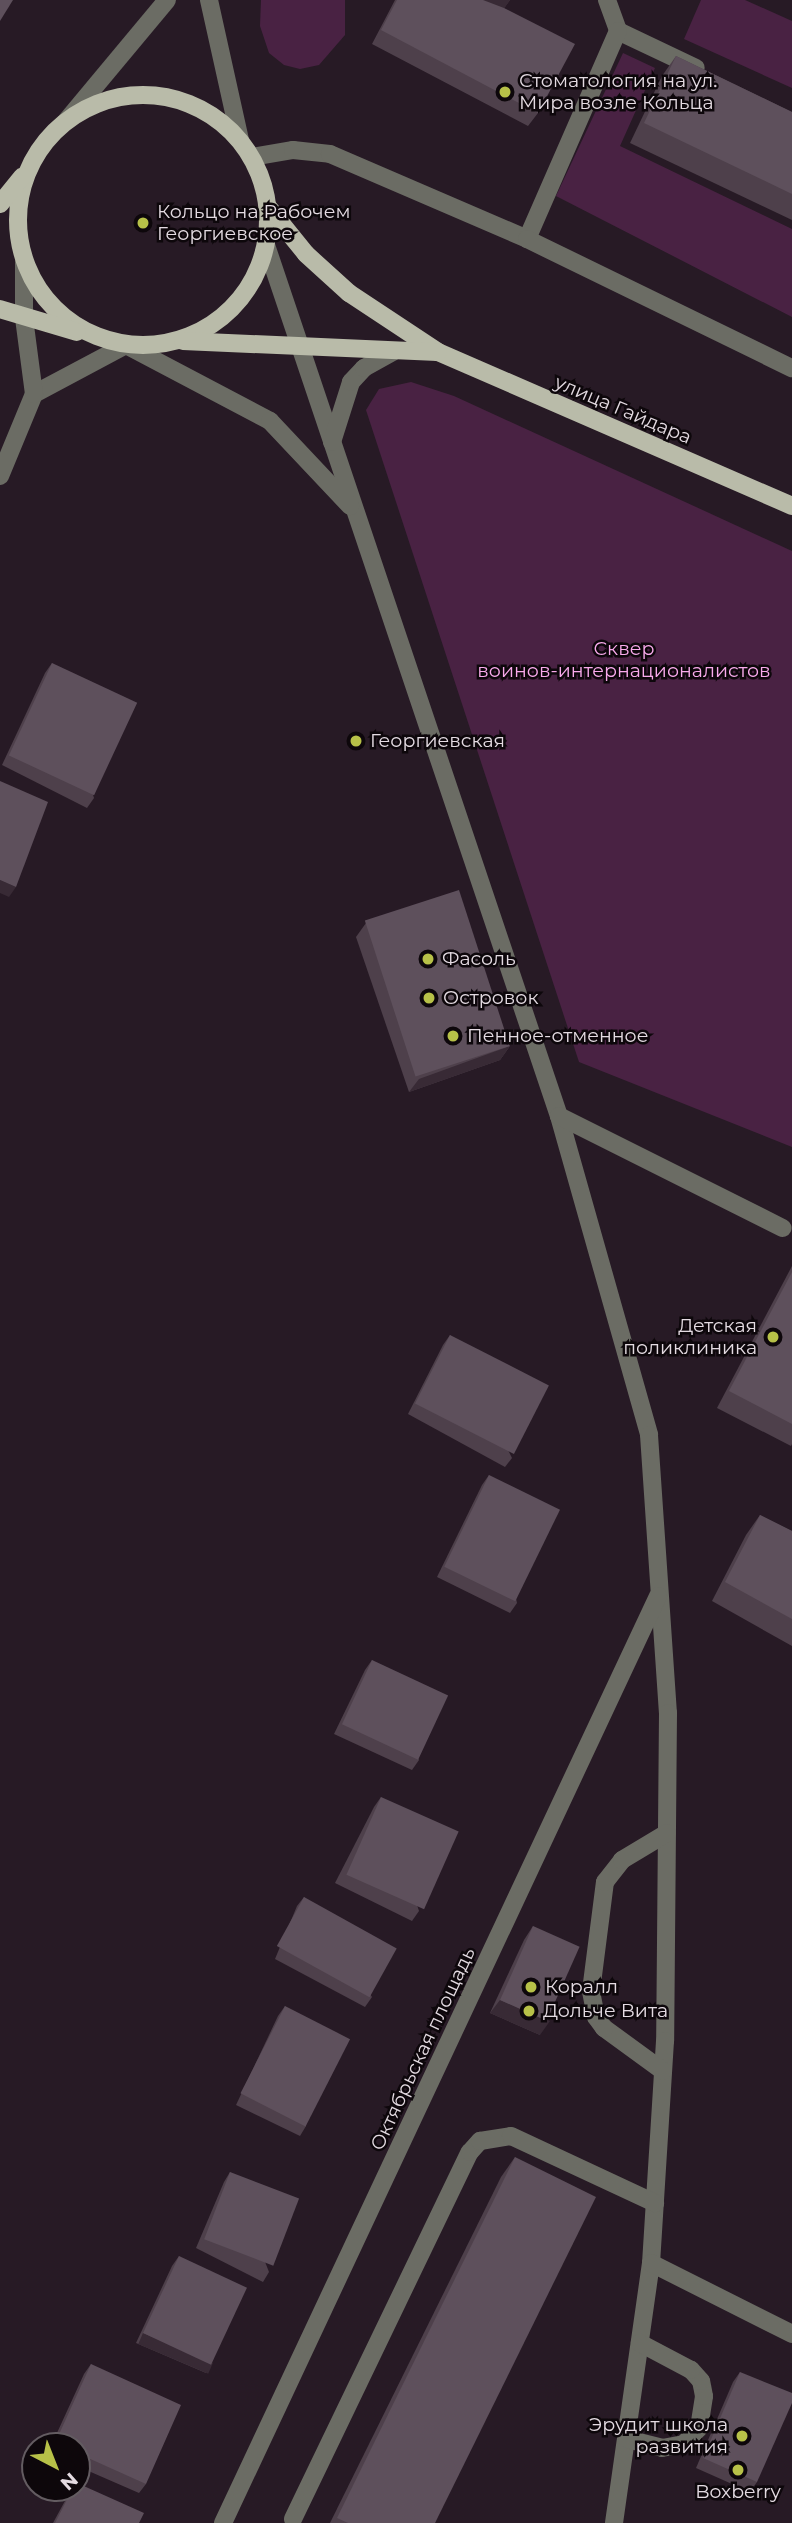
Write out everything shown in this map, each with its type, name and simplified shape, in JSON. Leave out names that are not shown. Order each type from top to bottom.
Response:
[{"type":"main road","points":[[0,204],[29,169],[51,134],[66,120],[107,100],[157,96],[204,110],[240,140],[252,158],[268,207],[266,245],[255,277],[236,305],[210,326],[180,340],[127,345],[24,318],[0,309]]},
{"type":"main road","points":[[29,169],[17,215],[24,263],[49,304],[92,335]]},
{"type":"main road","name":"улица Гайдара","points":[[268,207],[306,254],[349,293],[438,352],[792,506]]},
{"type":"main road","name":"улица Гайдара","points":[[180,340],[438,352]]},
{"type":"street","points":[[66,120],[167,0]]},
{"type":"street","points":[[209,0],[240,140]]},
{"type":"street","points":[[527,239],[618,31],[607,0]]},
{"type":"street","points":[[618,31],[717,78]]},
{"type":"street","points":[[252,158],[293,150],[330,154],[527,239],[792,368]]},
{"type":"street","points":[[266,245],[558,1116],[649,1435],[668,1713],[663,2071],[651,2263],[614,2523]]},
{"type":"street","points":[[0,476],[34,394],[24,318],[24,263]]},
{"type":"street","points":[[34,394],[127,345],[270,421],[355,511]]},
{"type":"street","points":[[332,442],[351,382],[364,368],[393,352]]},
{"type":"street","points":[[558,1116],[783,1228]]},
{"type":"street","name":"Октябрьская площадь","points":[[223,2523],[660,1593]]},
{"type":"street","points":[[663,2071],[604,2028],[596,2017],[591,1991],[605,1882],[622,1860],[667,1833]]},
{"type":"street","points":[[293,2519],[470,2152],[480,2141],[511,2136],[655,2203]]},
{"type":"street","points":[[651,2263],[792,2334]]},
{"type":"street","points":[[626,2439],[662,2448],[684,2444],[699,2428],[704,2388],[696,2375],[640,2343]]},
{"type":"green space","points":[[261,0],[345,0],[345,35],[319,65],[300,69],[284,65],[269,53],[260,26]]},
{"type":"green space","points":[[701,0],[745,0],[792,21],[792,88],[684,39]]},
{"type":"green space","points":[[623,53],[655,68],[620,146],[792,229],[792,317],[556,196]]},
{"type":"green space","name":"Сквер воинов-интернационалистов","points":[[411,382],[454,396],[792,551],[792,1147],[579,1062],[366,410],[379,389]]},
{"type":"building","points":[[0,0],[13,0],[0,21]]},
{"type":"building","name":"Стоматология на ул. Мира возле Кольца","points":[[397,0],[483,0],[575,44],[538,113],[381,30]]},
{"type":"building","points":[[676,56],[792,112],[792,194],[644,123]]},
{"type":"building","points":[[52,663],[137,703],[94,795],[9,755]]},
{"type":"building","points":[[0,781],[48,802],[16,887],[0,880]]},
{"type":"building","name":"Островок","points":[[459,890],[510,1046],[416,1077],[365,921]]},
{"type":"building","name":"Детская поликлиника","points":[[792,1272],[792,1424],[729,1391]]},
{"type":"building","points":[[450,1335],[549,1385],[514,1454],[415,1404]]},
{"type":"building","points":[[489,1475],[560,1510],[515,1601],[444,1567]]},
{"type":"building","points":[[760,1515],[792,1531],[792,1619],[725,1582]]},
{"type":"building","points":[[372,1660],[448,1695],[418,1760],[342,1724]]},
{"type":"building","points":[[381,1797],[459,1832],[424,1909],[346,1875]]},
{"type":"building","points":[[304,1897],[397,1948],[370,1997],[277,1946]]},
{"type":"building","name":"Коралл","points":[[533,1926],[580,1947],[547,2021],[500,2000]]},
{"type":"building","points":[[285,2006],[350,2039],[306,2126],[241,2093]]},
{"type":"building","points":[[515,2157],[596,2197],[435,2523],[348,2523],[337,2518]]},
{"type":"building","points":[[230,2172],[299,2199],[273,2266],[204,2239]]},
{"type":"building","points":[[179,2256],[247,2288],[211,2365],[143,2333]]},
{"type":"building","points":[[91,2364],[181,2405],[146,2484],[91,2459],[91,2432],[60,2432]]},
{"type":"building","name":"Эрудит школа развития","points":[[740,2372],[792,2393],[792,2403],[757,2482],[703,2458]]},
{"type":"building","points":[[91,2489],[144,2513],[139,2523],[55,2523],[66,2502],[91,2502]]},
{"type":"place","name":"Стоматология на ул. Мира возле Кольца","points":[[505,92]]},
{"type":"place","name":"Кольцо на Рабочем Георгиевское","points":[[143,223]]},
{"type":"place","name":"Георгиевская","points":[[356,741]]},
{"type":"place","name":"Фасоль","points":[[428,959]]},
{"type":"place","name":"Островок","points":[[429,998]]},
{"type":"place","name":"Пенное-отменное","points":[[453,1036]]},
{"type":"place","name":"Детская поликлиника","points":[[773,1337]]},
{"type":"place","name":"Коралл","points":[[531,1987]]},
{"type":"place","name":"Дольче Вита","points":[[529,2011]]},
{"type":"place","name":"Эрудит школа развития","points":[[742,2436]]},
{"type":"place","name":"Boxberry","points":[[738,2470]]}]
